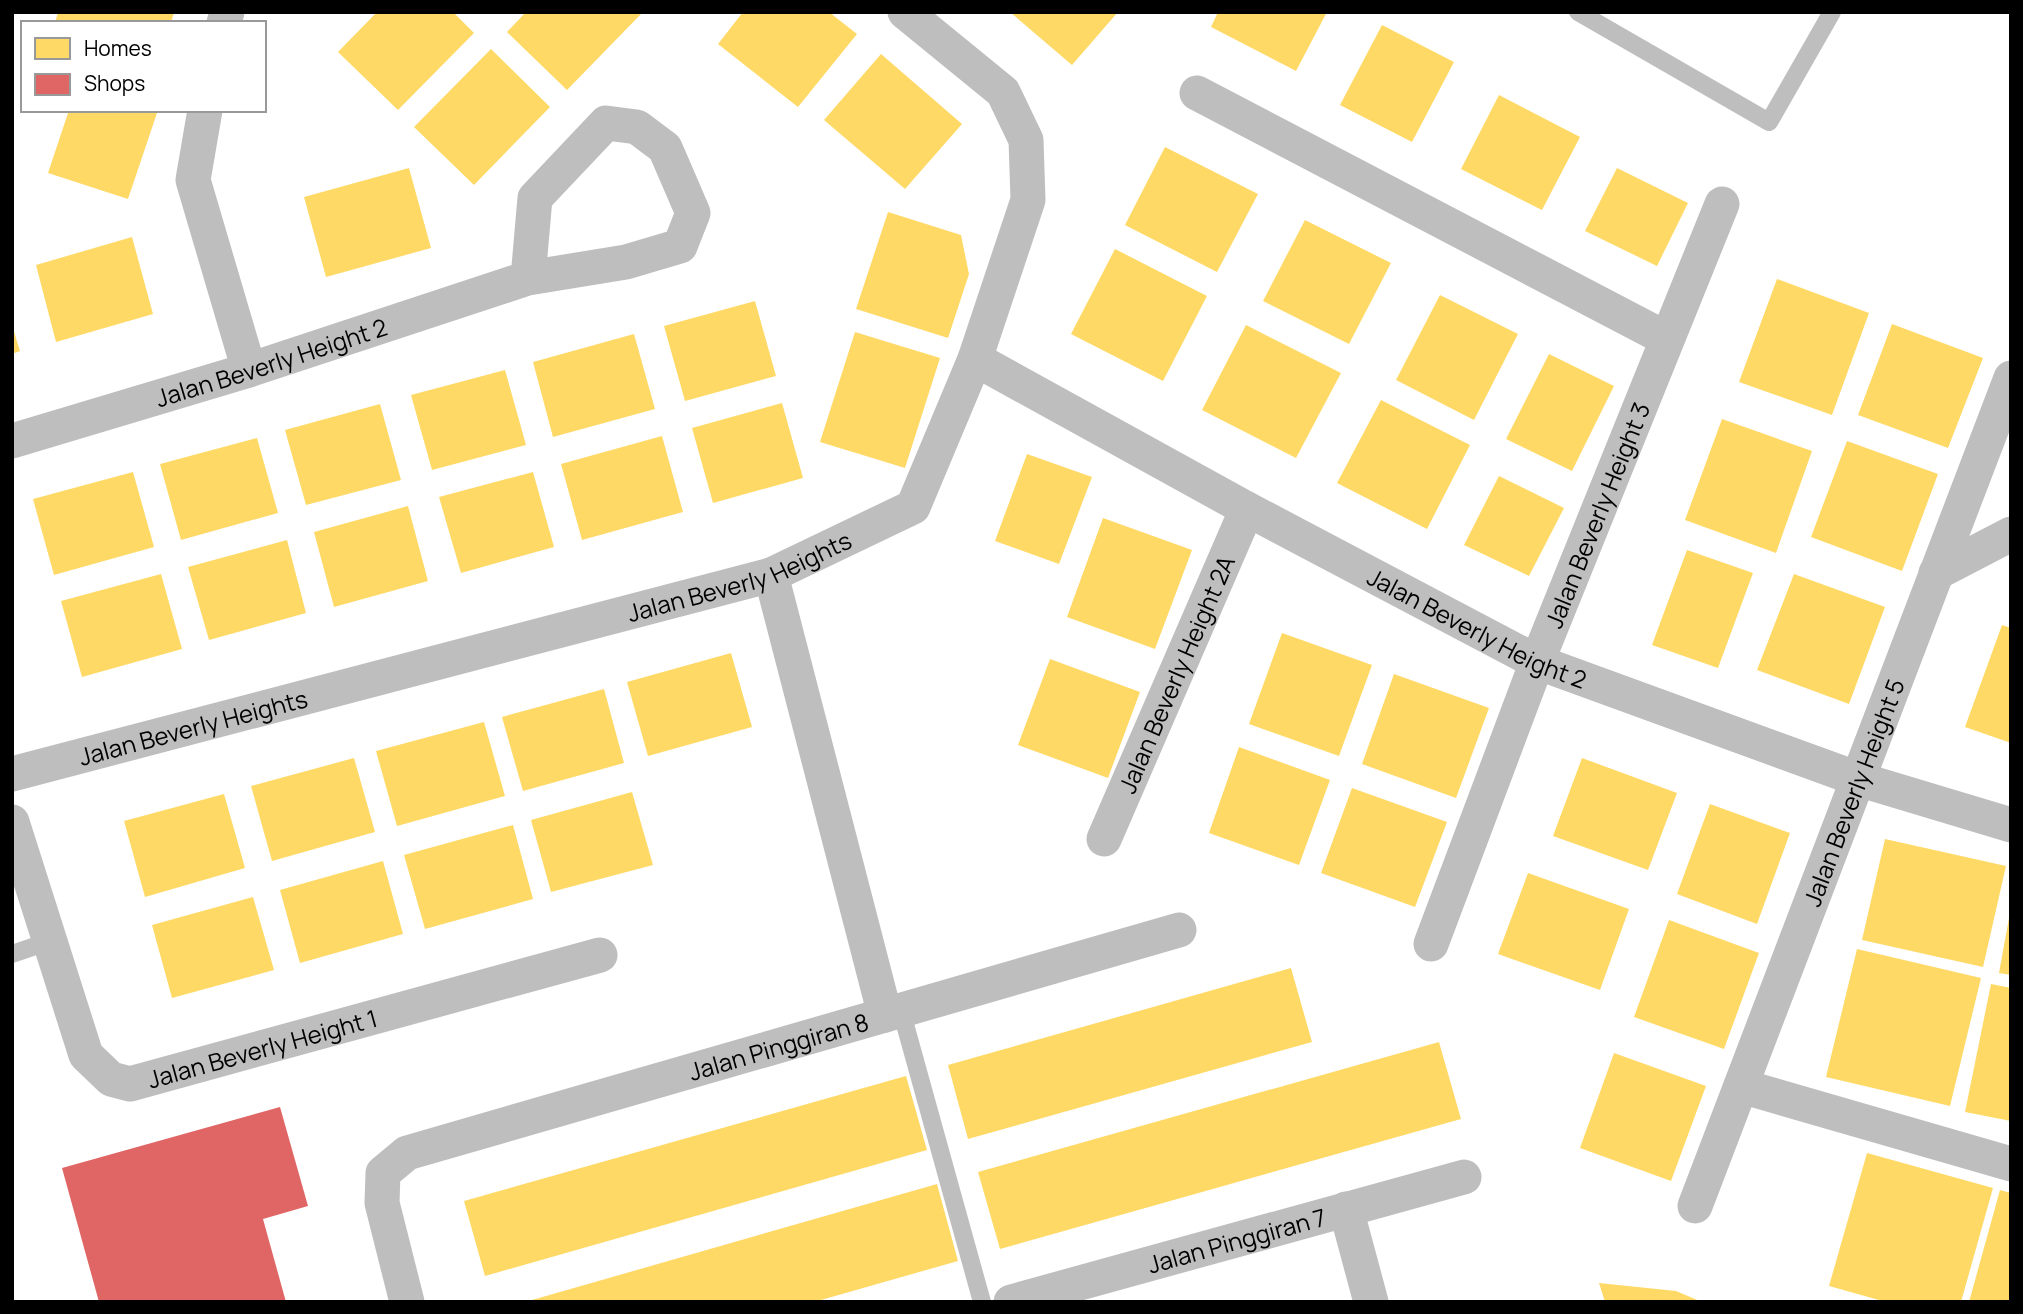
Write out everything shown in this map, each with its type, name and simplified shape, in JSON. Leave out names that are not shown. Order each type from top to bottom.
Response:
[{"type":"street","name":"Jalan Beverly Heights","points":[[12,774],[771,575],[913,507],[975,359],[1028,200],[1026,140],[1003,92],[905,12]]},
{"type":"street","points":[[1197,93],[1667,339]]},
{"type":"street","points":[[205,112],[193,180],[249,370]]},
{"type":"street","name":"Jalan Beverly Height 2","points":[[12,441],[249,370],[528,278],[626,262],[680,246],[692,213],[665,148],[637,127],[606,123],[535,198],[528,278]]},
{"type":"street","name":"Jalan Beverly Height 3","points":[[1431,944],[1537,662],[1722,204]]},
{"type":"street","name":"Jalan Beverly Height 2","points":[[975,359],[1247,509],[1537,662],[1858,779],[2011,825]]},
{"type":"street","name":"Jalan Beverly Height 5","points":[[1695,1206],[2011,377]]},
{"type":"street","name":"Jalan Beverly Height 2A","points":[[1104,839],[1247,509]]},
{"type":"street","points":[[1936,573],[2011,534]]},
{"type":"street","points":[[771,575],[893,1012]]},
{"type":"street","name":"Jalan Beverly Height 1","points":[[12,822],[86,1055],[111,1079],[131,1084],[600,955]]},
{"type":"street","name":"Jalan Pinggiran 8","points":[[407,1302],[382,1203],[383,1173],[407,1153],[1179,930]]},
{"type":"street","points":[[1741,1086],[2011,1164]]},
{"type":"street","name":"Jalan Pinggiran 7","points":[[1032,1299],[1464,1177]]},
{"type":"street","points":[[1346,1209],[1371,1302]]},
{"type":"lane","points":[[1578,12],[1769,122],[1832,12]]},
{"type":"lane","points":[[12,954],[50,941]]},
{"type":"lane","points":[[893,1012],[982,1302]]},
{"type":"building: Homes","points":[[58,12],[174,12],[172,21],[56,21]]},
{"type":"building: Homes","points":[[377,12],[453,12],[474,33],[398,110],[338,52]]},
{"type":"building: Homes","points":[[526,12],[643,12],[567,90],[507,32]]},
{"type":"building: Homes","points":[[743,12],[829,12],[857,34],[798,107],[718,44]]},
{"type":"building: Homes","points":[[1010,12],[1118,12],[1072,65]]},
{"type":"building: Homes","points":[[1218,12],[1327,12],[1296,71],[1211,27]]},
{"type":"building: Homes","points":[[1382,25],[1454,62],[1412,142],[1340,105]]},
{"type":"building: Homes","points":[[491,49],[550,107],[474,185],[414,127]]},
{"type":"building: Homes","points":[[881,54],[962,124],[905,189],[824,120]]},
{"type":"building: Homes","points":[[1499,95],[1580,137],[1542,210],[1461,169]]},
{"type":"building: Homes","points":[[68,112],[157,112],[128,199],[48,173]]},
{"type":"building: Homes","points":[[1165,147],[1258,194],[1217,272],[1125,225]]},
{"type":"building: Homes","points":[[409,168],[431,248],[326,277],[304,197]]},
{"type":"building: Homes","points":[[1617,168],[1688,203],[1657,266],[1585,231]]},
{"type":"building: Homes","points":[[888,212],[961,235],[969,274],[948,338],[856,309]]},
{"type":"building: Homes","points":[[1305,220],[1391,263],[1349,344],[1263,301]]},
{"type":"building: Homes","points":[[132,237],[153,314],[56,342],[36,265]]},
{"type":"building: Homes","points":[[1115,249],[1207,296],[1163,381],[1071,334]]},
{"type":"building: Homes","points":[[1777,279],[1869,313],[1832,415],[1739,382]]},
{"type":"building: Homes","points":[[1440,295],[1518,334],[1474,420],[1396,380]]},
{"type":"building: Homes","points":[[755,301],[776,376],[685,401],[664,326]]},
{"type":"building: Homes","points":[[1892,324],[1983,358],[1948,448],[1858,415]]},
{"type":"building: Homes","points":[[12,325],[20,351],[12,354]]},
{"type":"building: Homes","points":[[1246,325],[1341,373],[1296,458],[1202,410]]},
{"type":"building: Homes","points":[[855,332],[940,358],[905,468],[820,442]]},
{"type":"building: Homes","points":[[634,334],[655,409],[553,437],[533,362]]},
{"type":"building: Homes","points":[[1549,354],[1614,386],[1572,471],[1506,439]]},
{"type":"building: Homes","points":[[505,370],[526,445],[432,470],[411,395]]},
{"type":"building: Homes","points":[[1381,400],[1470,445],[1427,529],[1337,483]]},
{"type":"building: Homes","points":[[782,403],[803,478],[713,503],[692,428]]},
{"type":"building: Homes","points":[[380,404],[401,480],[306,505],[285,430]]},
{"type":"building: Homes","points":[[1722,419],[1812,451],[1776,553],[1685,520]]},
{"type":"building: Homes","points":[[662,436],[683,512],[582,540],[561,464]]},
{"type":"building: Homes","points":[[257,438],[278,513],[181,540],[160,464]]},
{"type":"building: Homes","points":[[1847,441],[1938,474],[1902,571],[1811,537]]},
{"type":"building: Homes","points":[[1027,454],[1092,477],[1059,564],[995,541]]},
{"type":"building: Homes","points":[[133,472],[154,547],[54,575],[33,499]]},
{"type":"building: Homes","points":[[533,472],[554,547],[461,573],[439,497]]},
{"type":"building: Homes","points":[[1499,476],[1564,508],[1529,576],[1464,545]]},
{"type":"building: Homes","points":[[408,506],[428,581],[334,607],[314,532]]},
{"type":"building: Homes","points":[[1103,518],[1192,550],[1155,649],[1067,617]]},
{"type":"building: Homes","points":[[287,540],[306,613],[209,640],[188,567]]},
{"type":"building: Homes","points":[[1687,550],[1753,573],[1718,668],[1652,645]]},
{"type":"building: Homes","points":[[161,574],[182,649],[82,677],[61,601]]},
{"type":"building: Homes","points":[[1794,574],[1885,607],[1849,704],[1757,670]]},
{"type":"building: Homes","points":[[2002,625],[2011,628],[2011,743],[1965,727]]},
{"type":"building: Homes","points":[[1282,633],[1372,665],[1339,756],[1249,724]]},
{"type":"building: Homes","points":[[731,653],[752,727],[648,756],[627,682]]},
{"type":"building: Homes","points":[[1050,659],[1140,692],[1108,778],[1018,745]]},
{"type":"building: Homes","points":[[1394,674],[1489,708],[1456,798],[1362,764]]},
{"type":"building: Homes","points":[[604,689],[624,763],[523,791],[502,717]]},
{"type":"building: Homes","points":[[484,722],[505,796],[397,826],[376,751]]},
{"type":"building: Homes","points":[[1239,747],[1330,780],[1299,865],[1209,833]]},
{"type":"building: Homes","points":[[354,758],[375,832],[272,861],[251,786]]},
{"type":"building: Homes","points":[[1582,758],[1677,793],[1648,870],[1553,836]]},
{"type":"building: Homes","points":[[1352,788],[1447,822],[1415,907],[1321,873]]},
{"type":"building: Homes","points":[[632,792],[653,865],[551,892],[531,820]]},
{"type":"building: Homes","points":[[224,794],[245,868],[145,897],[124,821]]},
{"type":"building: Homes","points":[[1710,804],[1790,833],[1757,924],[1677,894]]},
{"type":"building: Homes","points":[[513,825],[533,899],[425,929],[404,855]]},
{"type":"building: Homes","points":[[1885,839],[2006,866],[1983,967],[1862,940]]},
{"type":"building: Homes","points":[[383,861],[403,934],[300,963],[280,890]]},
{"type":"building: Homes","points":[[1528,873],[1629,909],[1600,990],[1498,954]]},
{"type":"building: Homes","points":[[253,897],[274,970],[172,998],[152,925]]},
{"type":"building: Homes","points":[[2011,918],[2011,975],[1999,973]]},
{"type":"building: Homes","points":[[1669,920],[1759,953],[1724,1049],[1634,1017]]},
{"type":"building: Homes","points":[[1857,949],[1981,978],[1950,1106],[1826,1077]]},
{"type":"building: Homes","points":[[1291,968],[1312,1042],[968,1139],[948,1065]]},
{"type":"building: Homes","points":[[1991,984],[2011,988],[2011,1121],[1965,1112]]},
{"type":"building: Homes","points":[[1439,1042],[1461,1119],[1000,1249],[978,1172]]},
{"type":"building: Homes","points":[[1614,1053],[1706,1086],[1671,1181],[1580,1148]]},
{"type":"building: Homes","points":[[906,1076],[927,1150],[485,1276],[464,1201]]},
{"type":"building: Homes","points":[[1867,1153],[1993,1188],[1961,1302],[1886,1302],[1829,1286]]},
{"type":"building: Homes","points":[[937,1184],[958,1261],[814,1302],[525,1302]]},
{"type":"building: Homes","points":[[2000,1190],[2011,1193],[2011,1302],[1969,1302]]},
{"type":"building: Homes","points":[[1599,1283],[1676,1291],[1702,1302],[1605,1302]]},
{"type":"building: Shops","points":[[280,1107],[308,1206],[263,1219],[286,1302],[99,1302],[62,1168]]}]
